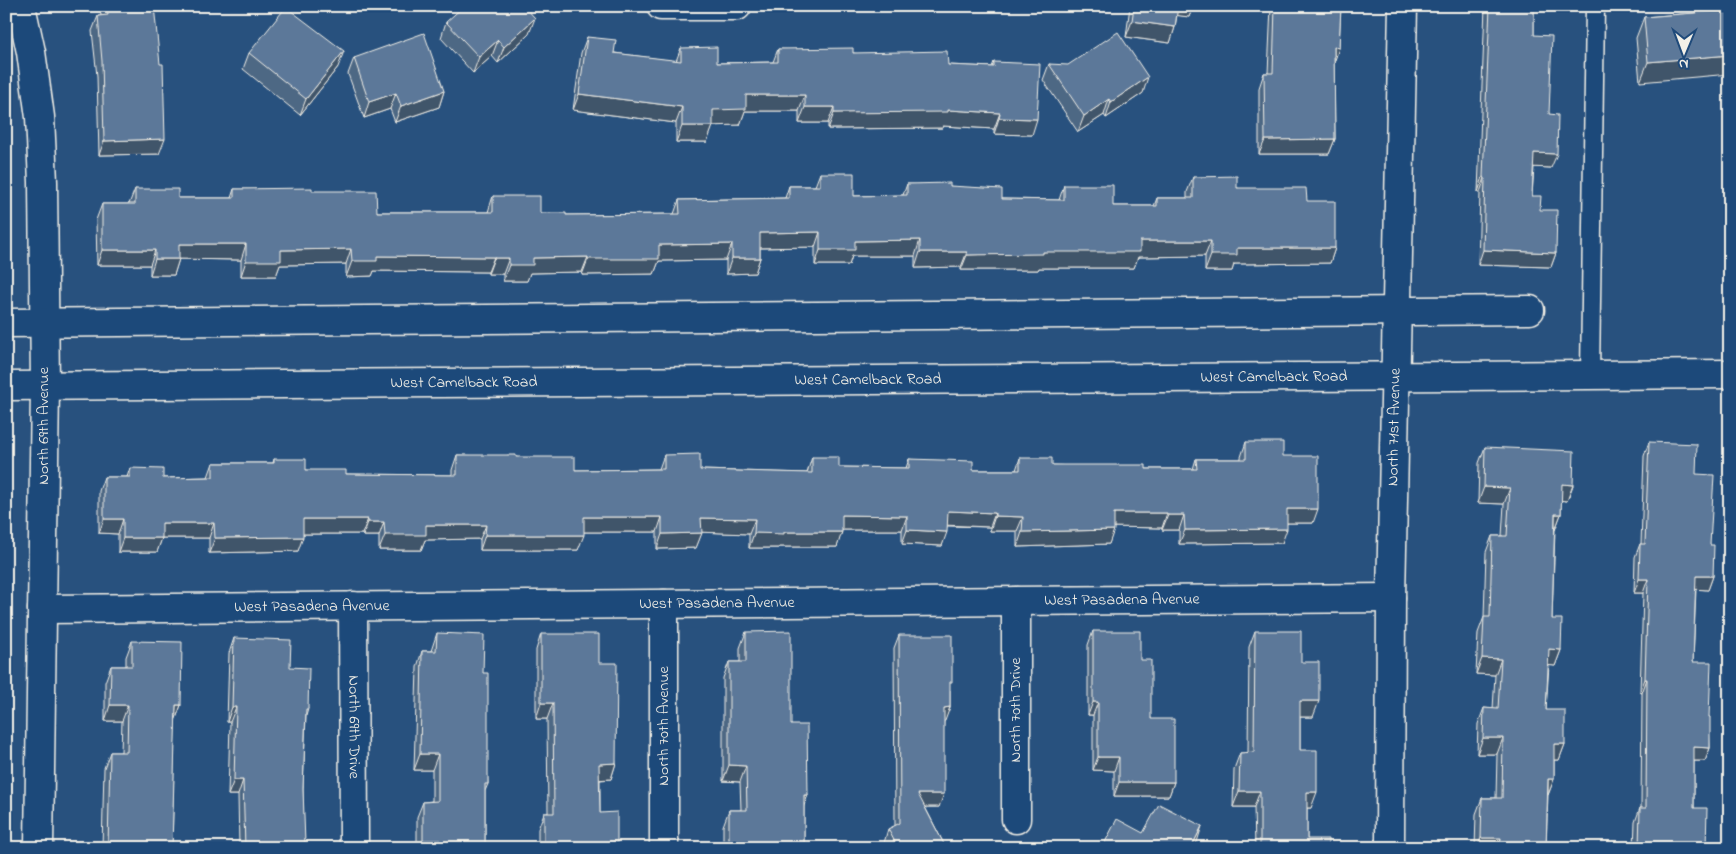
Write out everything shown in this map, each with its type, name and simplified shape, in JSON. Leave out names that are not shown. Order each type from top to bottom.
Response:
[{"type":"street","name":"North 69th Avenue","points":[[22,6],[31,52],[40,117],[43,182],[45,386],[39,848]]},
{"type":"street","points":[[661,6],[737,6]]},
{"type":"street","name":"North 71st Avenue","points":[[1390,848],[1391,598],[1404,6]]},
{"type":"street","points":[[6,323],[1530,310]]},
{"type":"street","name":"West Camelback Road","points":[[6,386],[1730,374]]},
{"type":"street","name":"West Pasadena Avenue","points":[[42,609],[1391,598]]},
{"type":"street","name":"North 70th Drive","points":[[1016,601],[1016,819]]},
{"type":"street","name":"North 70th Avenue","points":[[664,604],[664,848]]},
{"type":"street","name":"North 69th Drive","points":[[353,606],[354,848]]},
{"type":"lane","points":[[1590,375],[1595,6]]},
{"type":"building","points":[[107,6],[154,6],[160,64],[163,64],[165,139],[104,141],[102,61],[98,16],[108,15]]},
{"type":"building","points":[[464,6],[524,6],[535,18],[504,47],[498,40],[479,57],[446,22]]},
{"type":"building","points":[[1134,6],[1178,6],[1175,27],[1132,21]]},
{"type":"building","points":[[1275,6],[1341,6],[1339,48],[1334,47],[1335,139],[1265,140],[1264,73],[1273,73]]},
{"type":"building","points":[[1490,6],[1534,6],[1534,35],[1552,36],[1549,114],[1558,115],[1557,154],[1534,153],[1532,196],[1541,196],[1540,210],[1557,210],[1556,253],[1483,250],[1485,178],[1483,177]]},
{"type":"building","points":[[1719,6],[1730,6],[1730,55],[1648,62],[1644,17],[1719,11]]},
{"type":"building","points":[[286,7],[344,51],[306,99],[249,53]]},
{"type":"building","points":[[1118,32],[1148,77],[1111,102],[1109,99],[1084,116],[1049,64],[1068,65]]},
{"type":"building","points":[[424,33],[444,91],[401,106],[396,93],[369,102],[354,58]]},
{"type":"building","points":[[587,37],[616,40],[614,53],[681,61],[681,48],[717,47],[717,63],[778,62],[778,49],[853,48],[853,53],[947,51],[948,65],[994,67],[994,62],[1040,64],[1037,119],[999,118],[1000,113],[948,110],[948,112],[834,113],[834,107],[805,107],[805,95],[746,95],[746,109],[713,110],[713,126],[682,126],[682,107],[579,94]]},
{"type":"building","points":[[820,173],[854,173],[854,196],[907,195],[907,184],[950,183],[950,186],[1002,189],[1002,199],[1064,200],[1064,185],[1113,185],[1113,206],[1157,206],[1157,198],[1193,198],[1193,177],[1237,176],[1237,188],[1306,188],[1307,201],[1335,201],[1335,248],[1237,248],[1237,255],[1211,255],[1211,241],[1140,241],[1140,252],[1043,252],[1043,254],[967,255],[967,252],[920,252],[920,240],[855,241],[855,250],[820,250],[820,232],[760,233],[760,258],[732,258],[732,244],[659,245],[659,259],[533,258],[533,265],[509,265],[509,258],[494,257],[377,256],[377,261],[352,261],[351,249],[281,250],[281,261],[246,261],[246,244],[179,244],[179,259],[155,259],[155,250],[102,250],[102,204],[135,204],[135,189],[178,189],[178,198],[234,198],[234,189],[312,188],[312,191],[376,191],[377,212],[493,212],[493,196],[540,196],[540,213],[566,213],[566,215],[680,214],[679,200],[789,198],[789,186],[820,186]]},
{"type":"building","points":[[1246,442],[1283,442],[1283,456],[1318,456],[1318,509],[1287,509],[1287,529],[1185,530],[1184,515],[1168,515],[1167,513],[1114,513],[1114,530],[1022,532],[1023,517],[995,516],[995,513],[948,511],[947,532],[907,530],[907,516],[842,515],[842,532],[784,532],[784,534],[754,533],[755,519],[701,518],[702,533],[662,534],[662,517],[584,517],[584,535],[485,535],[486,525],[426,525],[426,535],[385,535],[384,522],[368,522],[368,519],[303,519],[303,537],[215,538],[214,523],[162,523],[162,538],[123,538],[123,519],[104,519],[104,477],[130,477],[130,468],[163,469],[163,478],[213,477],[213,463],[274,463],[274,459],[306,459],[306,470],[346,470],[346,474],[457,475],[457,455],[575,457],[575,470],[664,469],[664,455],[700,454],[700,470],[812,473],[812,457],[839,457],[839,467],[909,468],[909,459],[973,461],[973,470],[1020,470],[1020,458],[1052,458],[1052,465],[1146,465],[1146,469],[1197,469],[1196,459],[1246,459]]},
{"type":"building","points":[[1649,442],[1697,444],[1696,474],[1714,475],[1710,545],[1714,545],[1713,576],[1696,576],[1693,662],[1711,662],[1710,748],[1694,747],[1694,808],[1707,808],[1706,848],[1639,848],[1640,808],[1646,808],[1647,679],[1645,679],[1648,579],[1639,579],[1640,544],[1645,544]]},
{"type":"building","points":[[1485,447],[1574,451],[1573,485],[1562,484],[1561,514],[1555,514],[1552,619],[1562,619],[1561,650],[1549,649],[1546,710],[1565,710],[1565,744],[1554,744],[1554,779],[1548,779],[1546,848],[1500,848],[1501,838],[1481,838],[1482,798],[1502,798],[1503,738],[1483,738],[1484,708],[1498,709],[1501,659],[1482,658],[1484,617],[1490,617],[1492,536],[1507,536],[1510,488],[1484,487]]},
{"type":"building","points":[[791,631],[791,725],[807,725],[808,795],[804,795],[804,848],[729,848],[729,810],[747,810],[746,766],[729,765],[729,662],[746,662],[746,632]]},
{"type":"building","points":[[1093,631],[1140,631],[1140,660],[1151,660],[1151,719],[1174,719],[1174,782],[1119,782],[1119,757],[1098,757],[1098,702],[1093,702]]},
{"type":"building","points":[[1255,631],[1301,631],[1301,662],[1319,662],[1319,701],[1300,701],[1300,750],[1317,750],[1317,792],[1307,792],[1307,839],[1328,839],[1328,848],[1260,848],[1260,791],[1239,791],[1240,753],[1254,752]]},
{"type":"building","points":[[437,633],[484,635],[483,673],[488,673],[488,784],[485,784],[485,848],[440,848],[440,840],[423,840],[423,802],[438,801],[438,754],[420,754],[422,651],[436,651]]},
{"type":"building","points":[[541,634],[599,634],[599,663],[617,663],[616,763],[599,764],[600,813],[617,812],[617,848],[544,848],[544,813],[554,813],[553,703],[541,703]]},
{"type":"building","points":[[899,635],[952,635],[950,707],[944,708],[944,794],[918,794],[946,848],[894,848],[897,846],[888,829],[900,823]]},
{"type":"building","points":[[234,638],[291,640],[290,667],[309,668],[303,789],[305,843],[284,844],[284,848],[245,848],[243,780],[234,780],[236,707],[232,707]]},
{"type":"building","points":[[132,641],[182,642],[181,705],[176,705],[172,848],[108,848],[110,752],[127,752],[128,705],[110,705],[111,666],[132,666]]},
{"type":"building","points":[[1159,804],[1202,826],[1191,848],[1102,848],[1117,819],[1143,833]]}]
